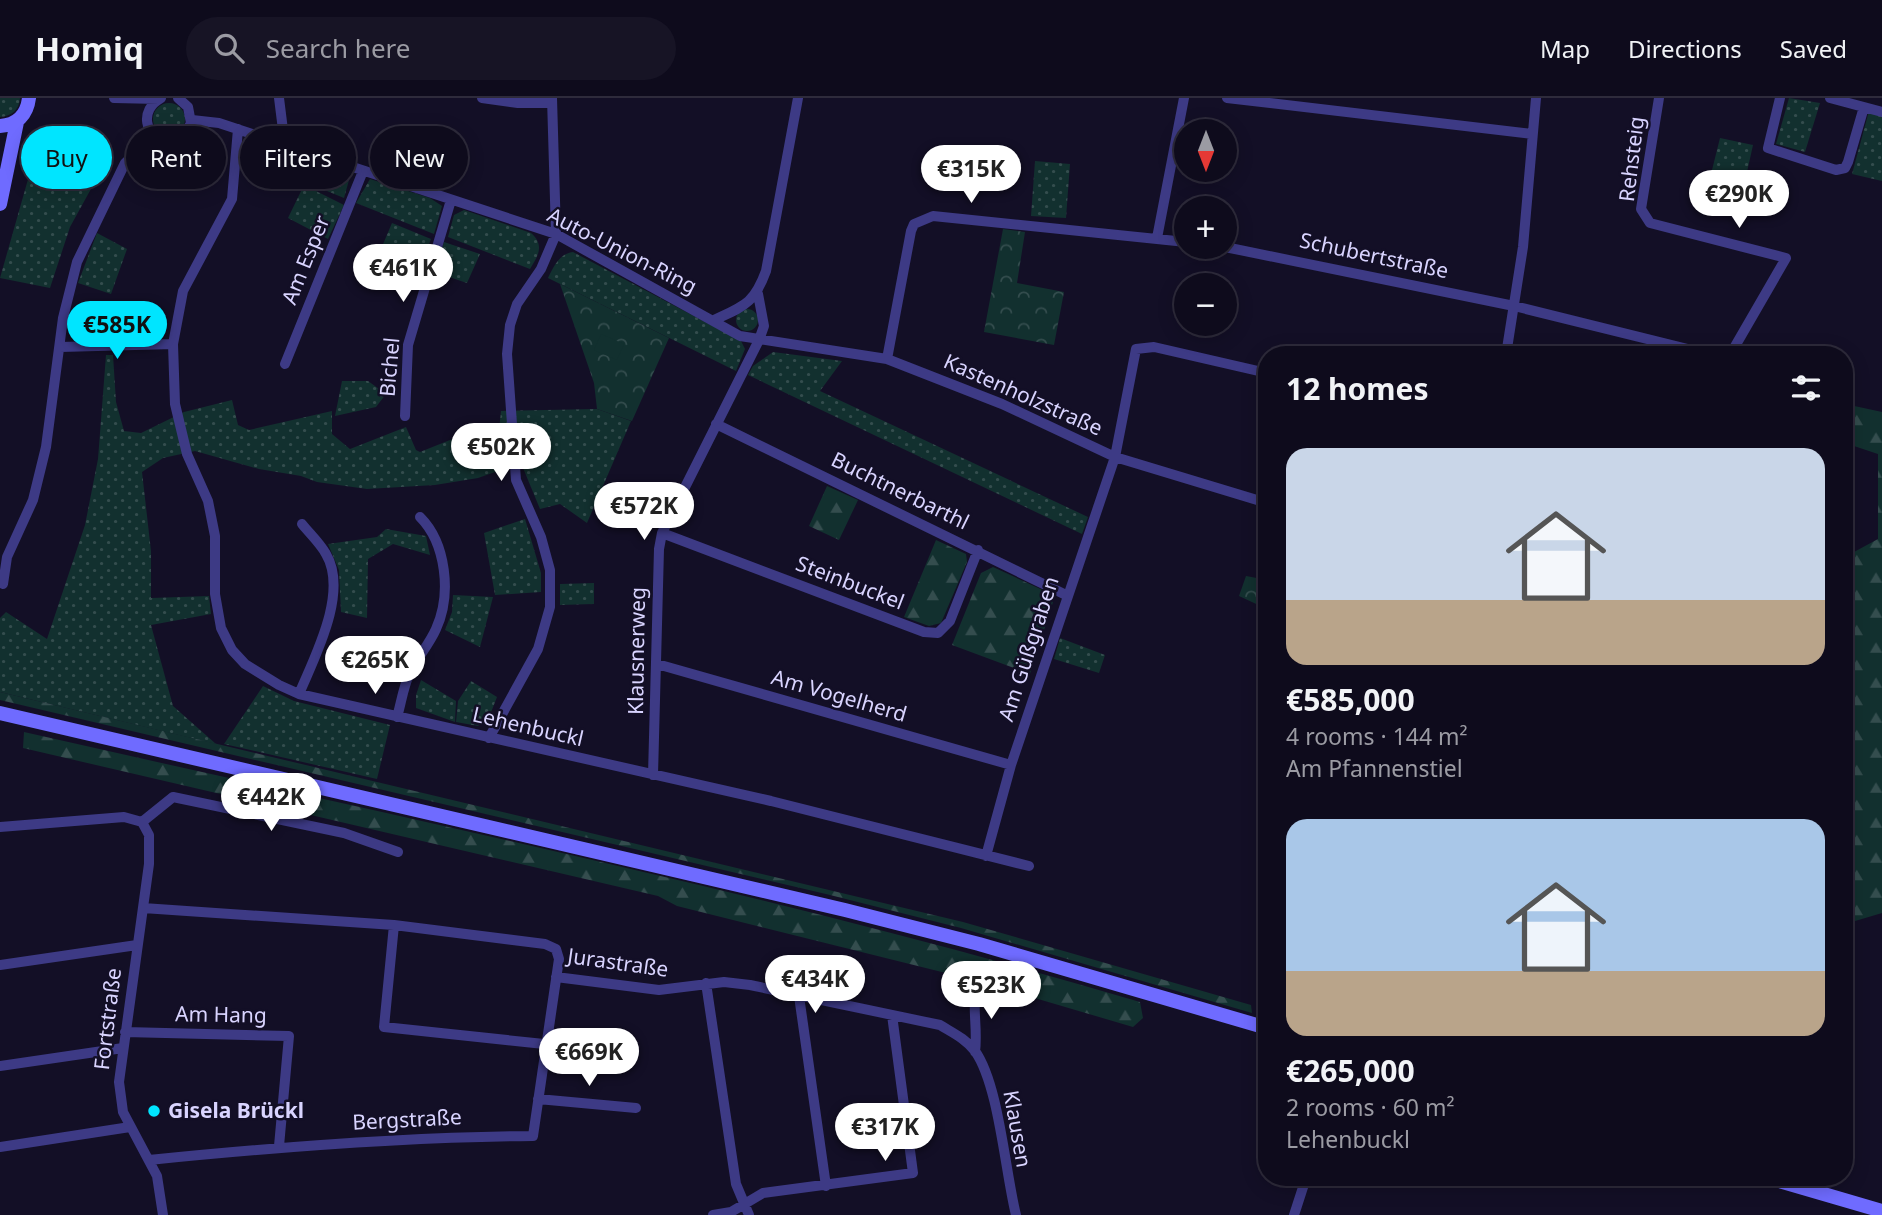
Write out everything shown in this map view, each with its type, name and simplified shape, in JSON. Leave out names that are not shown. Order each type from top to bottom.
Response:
[{"type":"main road","points":[[12,156],[0,127],[17,122],[26,112],[29,98]]},
{"type":"main road","points":[[0,204],[17,122]]},
{"type":"main road","points":[[0,713],[845,910],[979,944],[1258,1026]]},
{"type":"main road","points":[[1796,1186],[1882,1211]]},
{"type":"street","points":[[119,99],[160,98]]},
{"type":"street","points":[[147,126],[147,115],[160,98]]},
{"type":"street","points":[[178,98],[188,107],[192,120],[190,126]]},
{"type":"street","points":[[279,98],[282,126]]},
{"type":"street","points":[[482,98],[518,103],[552,100],[556,234],[541,269],[517,304],[510,325],[507,354],[516,480],[541,537],[550,570],[550,607],[538,649],[489,738]]},
{"type":"street","points":[[759,340],[764,326],[758,294],[766,271],[798,98]]},
{"type":"street","points":[[1157,238],[1184,98]]},
{"type":"street","points":[[1227,98],[1532,134]]},
{"type":"street","points":[[1507,346],[1523,247],[1536,98]]},
{"type":"street","name":"Rehsteig","points":[[1659,98],[1641,209],[1650,223],[1786,258],[1735,346]]},
{"type":"street","points":[[1780,98],[1768,148],[1836,170],[1845,168],[1848,162],[1864,107]]},
{"type":"street","points":[[1830,98],[1882,112]]},
{"type":"street","points":[[119,99],[147,115]]},
{"type":"street","name":"Auto-Union-Ring","points":[[192,120],[238,129]]},
{"type":"street","name":"Lehenbuckl","points":[[238,129],[232,199],[183,291],[173,344],[180,429],[208,501],[215,536],[215,594],[221,628],[232,650],[245,664],[299,694],[653,775],[1028,866]]},
{"type":"street","points":[[3,584],[8,557],[33,500],[46,447],[71,280],[87,238],[126,162]]},
{"type":"street","name":"Auto-Union-Ring","points":[[356,169],[556,234],[740,335],[759,340]]},
{"type":"street","name":"Am Esper","points":[[285,364],[363,171]]},
{"type":"street","name":"Bichel","points":[[405,416],[408,345],[451,201]]},
{"type":"street","points":[[887,359],[911,230],[923,219],[933,216],[1174,240]]},
{"type":"street","name":"Schubertstraße","points":[[1237,249],[1514,306]]},
{"type":"street","points":[[714,320],[743,306],[758,294]]},
{"type":"street","points":[[1514,306],[1676,346]]},
{"type":"street","name":"Kastenholzstraße","points":[[759,340],[887,359],[1002,404],[1115,457],[1258,500]]},
{"type":"street","name":"Klausnerweg","points":[[653,775],[659,549],[662,533],[759,340]]},
{"type":"street","points":[[60,347],[173,344]]},
{"type":"street","name":"Am Güßgraben","points":[[986,856],[1010,765],[1115,457],[1136,349],[1154,348],[1258,371]]},
{"type":"street","name":"Buchtnerbarthl","points":[[716,424],[1066,595]]},
{"type":"street","points":[[397,718],[408,676],[437,627],[444,603],[441,557],[433,530],[420,517]]},
{"type":"street","points":[[299,694],[330,618],[332,590],[328,555],[302,524]]},
{"type":"street","name":"Steinbuckel","points":[[662,533],[938,633],[950,621],[978,550]]},
{"type":"street","name":"Am Vogelherd","points":[[657,664],[1010,765]]},
{"type":"street","points":[[0,827],[124,817],[142,822],[173,797],[344,833],[398,852]]},
{"type":"street","name":"Fortstraße","points":[[142,822],[150,844],[122,1048],[120,1097],[131,1127],[161,1189],[163,1215]]},
{"type":"street","name":"Jurastraße","points":[[143,908],[394,925],[545,944],[558,953],[556,977],[659,990],[706,984],[750,985],[940,1025],[962,1039],[975,1052]]},
{"type":"street","points":[[394,925],[383,1027],[544,1044]]},
{"type":"street","points":[[0,965],[137,945]]},
{"type":"street","points":[[556,977],[538,1099],[636,1108]]},
{"type":"street","points":[[706,984],[736,1184],[746,1210]]},
{"type":"street","points":[[975,1052],[977,1035],[973,1002],[976,986]]},
{"type":"street","points":[[799,996],[825,1186]]},
{"type":"street","points":[[713,1215],[746,1210],[763,1193],[913,1174],[892,1015]]},
{"type":"street","name":"Am Hang","points":[[125,1032],[289,1036],[279,1146]]},
{"type":"street","points":[[0,1066],[122,1048]]},
{"type":"street","name":"Klausen","points":[[975,1052],[988,1078],[1016,1215]]},
{"type":"street","name":"Bergstraße","points":[[149,1160],[279,1146],[428,1137],[533,1136],[538,1099]]},
{"type":"street","points":[[0,1147],[131,1127]]},
{"type":"street","points":[[1294,1215],[1303,1186]]},
{"type":"green space","points":[[0,98],[20,98],[14,112],[0,117]]},
{"type":"green space","points":[[1789,98],[1820,103],[1805,152],[1776,144]]},
{"type":"green space","points":[[163,104],[175,104],[184,113],[183,126],[154,125],[154,113]]},
{"type":"green space","points":[[1869,111],[1882,115],[1882,181],[1852,174]]},
{"type":"green space","points":[[1720,138],[1753,145],[1745,181],[1711,174]]},
{"type":"green space","points":[[1035,161],[1070,164],[1066,218],[1031,216]]},
{"type":"green space","points":[[370,179],[370,189],[402,189],[430,198],[442,206],[434,234],[356,203]]},
{"type":"green space","points":[[25,189],[91,189],[70,227],[50,288],[0,278]]},
{"type":"green space","points":[[302,189],[312,189],[344,205],[328,239],[288,218]]},
{"type":"green space","points":[[322,189],[346,189],[344,198]]},
{"type":"green space","points":[[464,210],[531,233],[539,246],[538,255],[530,269],[448,237],[454,215]]},
{"type":"green space","points":[[392,223],[431,239],[418,273],[378,256]]},
{"type":"green space","points":[[1003,229],[1025,232],[1017,283],[1064,292],[1054,345],[984,332]]},
{"type":"green space","points":[[97,233],[127,249],[111,294],[78,283]]},
{"type":"green space","points":[[444,242],[480,254],[467,283],[434,272]]},
{"type":"green space","points":[[573,252],[741,341],[745,349],[736,371],[548,278],[561,258]]},
{"type":"green space","points":[[560,284],[669,338],[632,421],[597,409],[594,383]]},
{"type":"green space","points":[[747,309],[755,312],[758,320],[755,328],[747,331],[739,328],[736,320],[739,312]]},
{"type":"green space","points":[[601,334],[624,344],[617,360],[594,350]]},
{"type":"green space","points":[[773,352],[842,361],[820,391],[1088,517],[1082,534],[748,375],[753,366]]},
{"type":"green space","points":[[106,355],[113,355],[116,402],[124,431],[141,433],[184,412],[232,400],[238,425],[249,430],[332,411],[332,434],[350,449],[406,427],[416,450],[420,452],[460,436],[499,430],[501,411],[597,409],[631,421],[587,523],[560,504],[540,509],[521,463],[478,478],[435,485],[367,489],[317,482],[195,451],[163,458],[142,472],[151,551],[151,598],[209,596],[211,614],[151,625],[173,706],[216,744],[0,692],[0,618],[6,612],[47,639],[85,525],[98,459]]},
{"type":"green space","points":[[342,381],[368,381],[386,394],[376,407],[335,416]]},
{"type":"green space","points":[[1853,406],[1882,412],[1882,913],[1853,922],[1853,552],[1878,539],[1878,454],[1853,446]]},
{"type":"green space","points":[[827,486],[858,500],[839,540],[809,526]]},
{"type":"green space","points":[[525,519],[541,573],[541,592],[495,595],[484,533]]},
{"type":"green space","points":[[386,529],[426,536],[430,555],[393,544],[368,559],[367,618],[341,612],[339,570],[328,544],[377,537]]},
{"type":"green space","points":[[936,540],[966,554],[967,562],[941,623],[929,626],[904,617]]},
{"type":"green space","points":[[993,567],[1049,593],[1053,602],[1030,674],[952,645],[981,573]]},
{"type":"green space","points":[[1246,576],[1258,578],[1258,605],[1239,596]]},
{"type":"green space","points":[[594,583],[594,604],[560,605],[560,584]]},
{"type":"green space","points":[[453,595],[493,597],[480,647],[445,630],[452,612]]},
{"type":"green space","points":[[1060,638],[1105,655],[1099,673],[1054,659]]},
{"type":"green space","points":[[421,680],[456,701],[455,722],[416,708],[416,695]]},
{"type":"green space","points":[[471,681],[497,697],[488,720],[478,726],[456,722],[458,701]]},
{"type":"green space","points":[[263,686],[294,701],[390,725],[377,779],[224,744]]},
{"type":"green space","points":[[0,692],[963,922],[1251,1005],[1252,1013],[961,928],[0,700]]},
{"type":"green space","points":[[24,732],[584,858],[863,926],[1140,1002],[1143,1018],[1133,1027],[974,980],[677,906],[658,896],[23,748]]},
{"type":"place","name":"Gisela Brückl","points":[[154,1111]]}]
